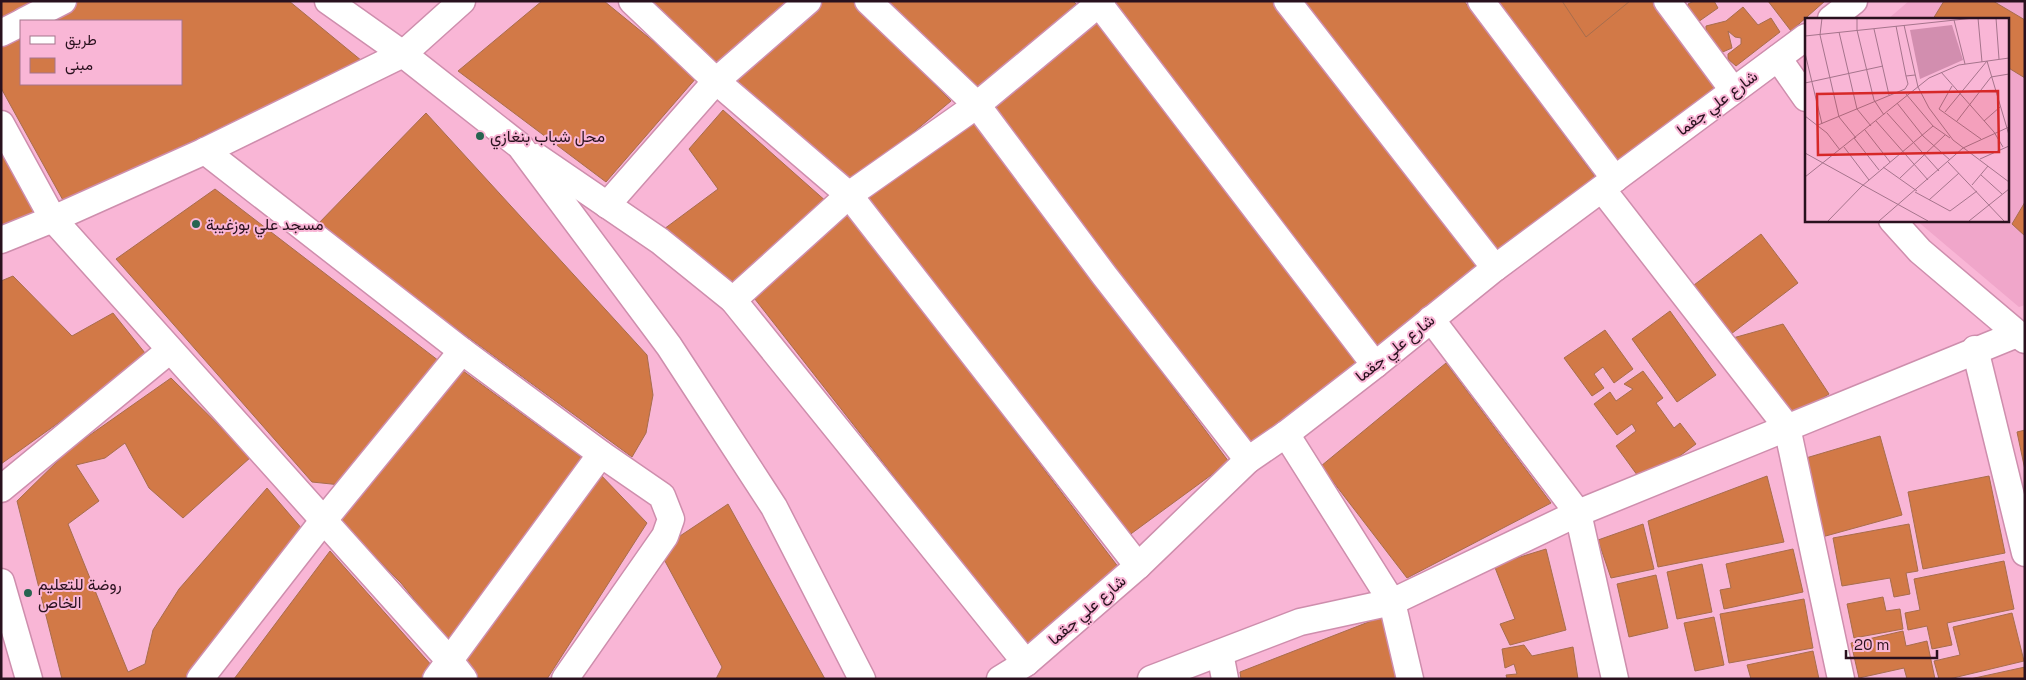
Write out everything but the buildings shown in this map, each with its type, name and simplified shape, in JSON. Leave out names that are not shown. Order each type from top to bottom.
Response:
[{"type":"street","points":[[27,20],[63,1]]},
{"type":"street","points":[[328,1],[402,54],[520,146],[660,241],[733,300],[1026,663]]},
{"type":"street","points":[[1,240],[54,219],[204,151],[402,54],[462,1]]},
{"type":"street","points":[[632,1],[716,81],[849,195],[1138,566]]},
{"type":"street","points":[[606,205],[716,81],[808,1]]},
{"type":"street","points":[[868,1],[977,105],[1104,275],[1248,460]]},
{"type":"street","points":[[1287,1],[1495,268]]},
{"type":"street","points":[[1481,1],[1608,184],[1787,427],[1841,679]]},
{"type":"street","points":[[1667,1],[1733,90]]},
{"type":"street","points":[[1832,18],[1854,1]]},
{"type":"street","points":[[733,300],[849,195],[977,105],[1099,2],[1375,365]]},
{"type":"street","points":[[1,33],[20,24]]},
{"type":"street","name":"شارع علي جقما","points":[[1000,679],[1026,663],[1138,566],[1248,460],[1286,434],[1375,365],[1495,268],[1805,38]]},
{"type":"street","points":[[1778,58],[1805,97]]},
{"type":"street","points":[[1,124],[54,219],[323,521],[450,673],[601,454]]},
{"type":"street","points":[[520,146],[669,346],[774,507],[862,679]]},
{"type":"street","points":[[204,151],[462,351],[601,454],[662,496],[671,519],[665,536],[565,679]]},
{"type":"street","points":[[1893,221],[1920,251],[2021,337]]},
{"type":"street","points":[[1431,319],[1578,513],[1615,679]]},
{"type":"street","points":[[1151,679],[1300,622],[1392,602],[1578,513],[1976,349],[2021,337]]},
{"type":"street","points":[[1976,349],[2025,553]]},
{"type":"street","points":[[1,489],[170,350]]},
{"type":"street","points":[[200,679],[323,521],[462,351]]},
{"type":"street","points":[[1286,434],[1392,602],[1410,679]]},
{"type":"street","points":[[1,582],[29,679]]},
{"type":"street","points":[[1220,653],[1225,679]]},
{"type":"shaded area","points":[[1909,1],[2025,1],[2025,305],[2019,307],[1917,221],[2008,221],[2008,18],[1889,18]]},
{"type":"place","name":"محل شباب بنغازي","points":[[480,136]]},
{"type":"place","name":"مسجد علي بوزغيبة","points":[[196,224]]},
{"type":"place","name":"روضة للتعليم الخاص","points":[[28,593]]}]
